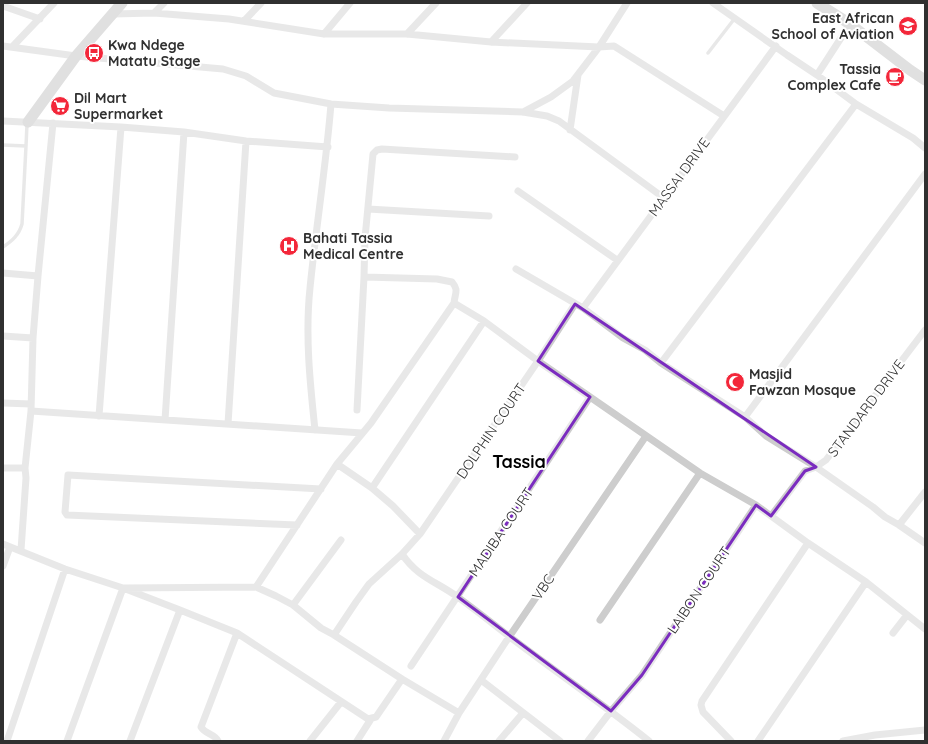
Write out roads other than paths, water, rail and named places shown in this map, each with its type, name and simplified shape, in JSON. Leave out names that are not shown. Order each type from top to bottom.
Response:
[{"type":"street","points":[[13,46],[54,3]]},
{"type":"street","points":[[28,122],[76,56],[122,3]]},
{"type":"street","points":[[154,13],[164,3]]},
{"type":"street","points":[[244,21],[261,3]]},
{"type":"street","points":[[324,34],[350,3]]},
{"type":"street","points":[[407,34],[436,3]]},
{"type":"street","points":[[491,42],[527,3]]},
{"type":"street","points":[[523,112],[565,88],[600,46],[627,3]]},
{"type":"street","points":[[713,3],[776,46],[856,104],[913,138],[925,148]]},
{"type":"street","points":[[817,3],[850,24],[925,80]]},
{"type":"street","points":[[3,6],[40,18]]},
{"type":"street","points":[[113,14],[154,13],[244,21],[324,34],[407,34],[491,42],[614,46],[724,116]]},
{"type":"street","points":[[817,75],[850,24]]},
{"type":"street","points":[[3,46],[13,46],[76,56],[223,69],[246,76],[274,94],[331,104],[389,108],[523,112],[553,118],[664,198]]},
{"type":"street","name":"MASSAI DRIVE","points":[[583,308],[776,46]]},
{"type":"street","points":[[570,130],[578,74]]},
{"type":"street","points":[[314,430],[308,346],[310,289],[328,147],[331,104]]},
{"type":"street","points":[[661,362],[856,104]]},
{"type":"street","points":[[3,121],[184,132],[246,141],[328,147]]},
{"type":"street","points":[[20,550],[26,478],[25,468],[31,408],[38,276],[53,123]]},
{"type":"street","points":[[99,416],[121,127]]},
{"type":"street","points":[[165,420],[184,132]]},
{"type":"street","points":[[228,424],[246,141]]},
{"type":"street","points":[[357,410],[365,238],[373,156],[375,152],[379,150],[515,157]]},
{"type":"street","points":[[745,417],[925,174]]},
{"type":"street","points":[[518,191],[618,260]]},
{"type":"street","points":[[368,209],[489,216]]},
{"type":"street","points":[[516,269],[583,308],[623,338],[645,350],[745,417],[766,436],[816,467],[885,517],[925,543]]},
{"type":"street","points":[[3,273],[38,276]]},
{"type":"street","points":[[256,587],[337,464],[362,433],[454,303],[457,290],[456,286],[452,282],[437,279],[364,277]]},
{"type":"street","points":[[454,303],[484,321],[590,398],[700,473],[756,505],[808,543],[866,582],[925,629]]},
{"type":"street","name":"DOLPHIN COURT","points":[[334,635],[370,584],[402,554],[420,534],[575,304]]},
{"type":"street","points":[[372,488],[484,321]]},
{"type":"street","name":"STANDARD DRIVE","points":[[771,516],[806,472],[826,460],[925,330]]},
{"type":"street","points":[[3,336],[34,338]]},
{"type":"street","name":"MADIBA COURT","points":[[411,666],[590,398]]},
{"type":"street","points":[[3,403],[99,416],[362,433]]},
{"type":"street","name":"VBC","points":[[444,741],[459,713],[509,637],[646,436]]},
{"type":"street","points":[[337,464],[372,488],[393,506],[420,534]]},
{"type":"street","points":[[3,468],[25,468]]},
{"type":"street","points":[[600,620],[700,473]]},
{"type":"street","points":[[297,525],[67,515],[64,512],[68,475],[321,489]]},
{"type":"street","points":[[899,525],[925,492]]},
{"type":"street","name":"LAIBON COURT","points":[[588,741],[642,675],[756,505]]},
{"type":"street","points":[[293,605],[341,540]]},
{"type":"street","points":[[731,741],[703,712],[701,705],[702,701],[808,543]]},
{"type":"street","points":[[3,566],[6,546],[20,550],[65,569],[123,588],[237,633],[341,702],[368,719],[371,719]]},
{"type":"street","points":[[402,554],[410,565],[420,574],[458,597],[509,637],[611,711],[649,741]]},
{"type":"street","points":[[7,741],[65,569]]},
{"type":"street","points":[[758,741],[866,582]]},
{"type":"street","points":[[123,588],[256,587],[293,605],[321,628],[459,713]]},
{"type":"street","points":[[67,741],[123,588]]},
{"type":"street","points":[[130,741],[180,610]]},
{"type":"street","points":[[893,633],[907,615]]},
{"type":"street","points":[[218,741],[216,737],[202,729],[201,726],[237,633]]},
{"type":"street","points":[[357,741],[371,719],[376,717],[402,679]]},
{"type":"street","points":[[481,680],[560,741]]},
{"type":"street","points":[[310,741],[341,702]]},
{"type":"street","points":[[499,741],[524,713]]},
{"type":"street","points":[[843,741],[875,735],[925,730]]},
{"type":"lane","points":[[708,53],[735,18]]},
{"type":"lane","points":[[3,246],[16,237],[21,230],[28,122]]},
{"type":"lane","points":[[3,145],[26,146]]},
{"type":"place","name":"East African School of Aviation","points":[[908,26]]},
{"type":"place","name":"Kwa Ndege Matatu Stage","points":[[94,53]]},
{"type":"place","name":"Tassia Complex Cafe","points":[[895,77]]},
{"type":"place","name":"Dil Mart Supermarket","points":[[60,106]]},
{"type":"place","name":"Bahati Tassia Medical Centre","points":[[289,246]]},
{"type":"place","name":"Masjid Fawzan Mosque","points":[[735,382]]},
{"type":"district","name":"Tassia","points":[[519,462]]}]
